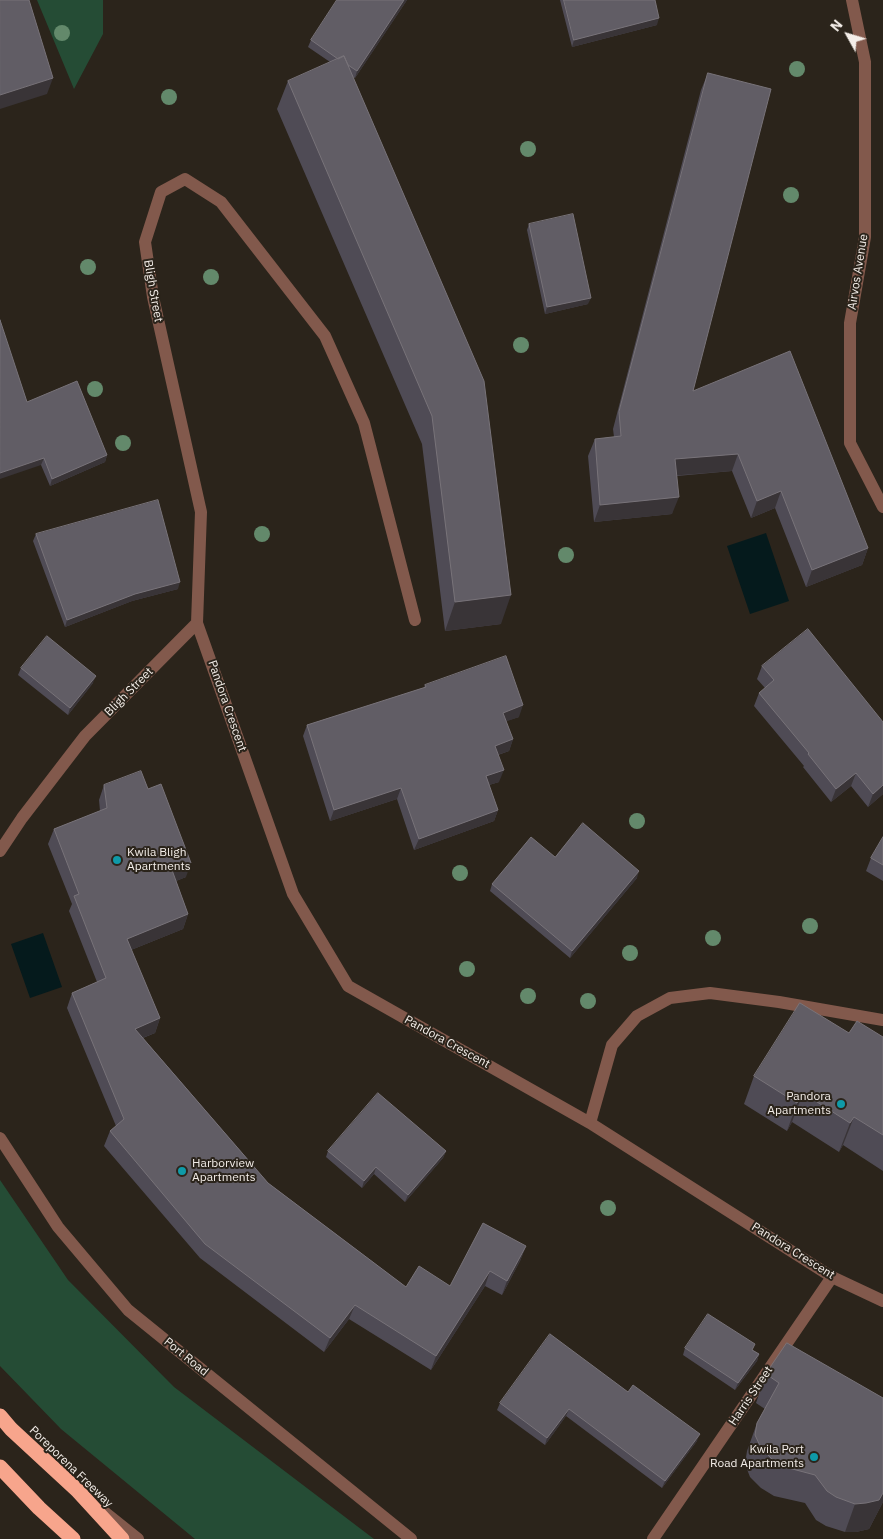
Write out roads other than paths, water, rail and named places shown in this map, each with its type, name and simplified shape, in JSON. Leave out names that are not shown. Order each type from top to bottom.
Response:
[{"type":"highway","name":"Poreporena Freeway","points":[[0,1416],[11,1430],[77,1490],[122,1539]]},
{"type":"highway","points":[[0,1467],[72,1539]]},
{"type":"street","name":"Airvos Avenue","points":[[852,0],[865,62],[865,237],[850,323],[850,444],[883,507]]},
{"type":"street","name":"Bligh Street","points":[[0,850],[22,818],[86,736],[198,623],[202,512],[153,297],[145,242],[161,192],[185,179],[222,202],[325,336],[364,423],[415,620]]},
{"type":"street","name":"Pandora Crescent","points":[[198,623],[293,894],[348,986],[590,1123],[832,1277],[883,1302]]},
{"type":"street","points":[[590,1123],[612,1045],[637,1016],[670,998],[710,993],[779,1002],[883,1020]]},
{"type":"street","name":"Port Road","points":[[0,1138],[58,1227],[128,1310],[411,1539]]},
{"type":"street","name":"Harris Street","points":[[653,1539],[832,1277]]},
{"type":"street","points":[[77,1490],[138,1539]]},
{"type":"water","points":[[766,533],[789,601],[750,614],[727,546]]},
{"type":"water","points":[[43,933],[62,987],[30,998],[11,944]]},
{"type":"place","name":"Kwila Bligh Apartments","points":[[117,860]]},
{"type":"place","name":"Pandora Apartments","points":[[841,1104]]},
{"type":"place","name":"Harborview Apartments","points":[[182,1171]]},
{"type":"place","name":"Kwila Port Road Apartments","points":[[814,1457]]}]
